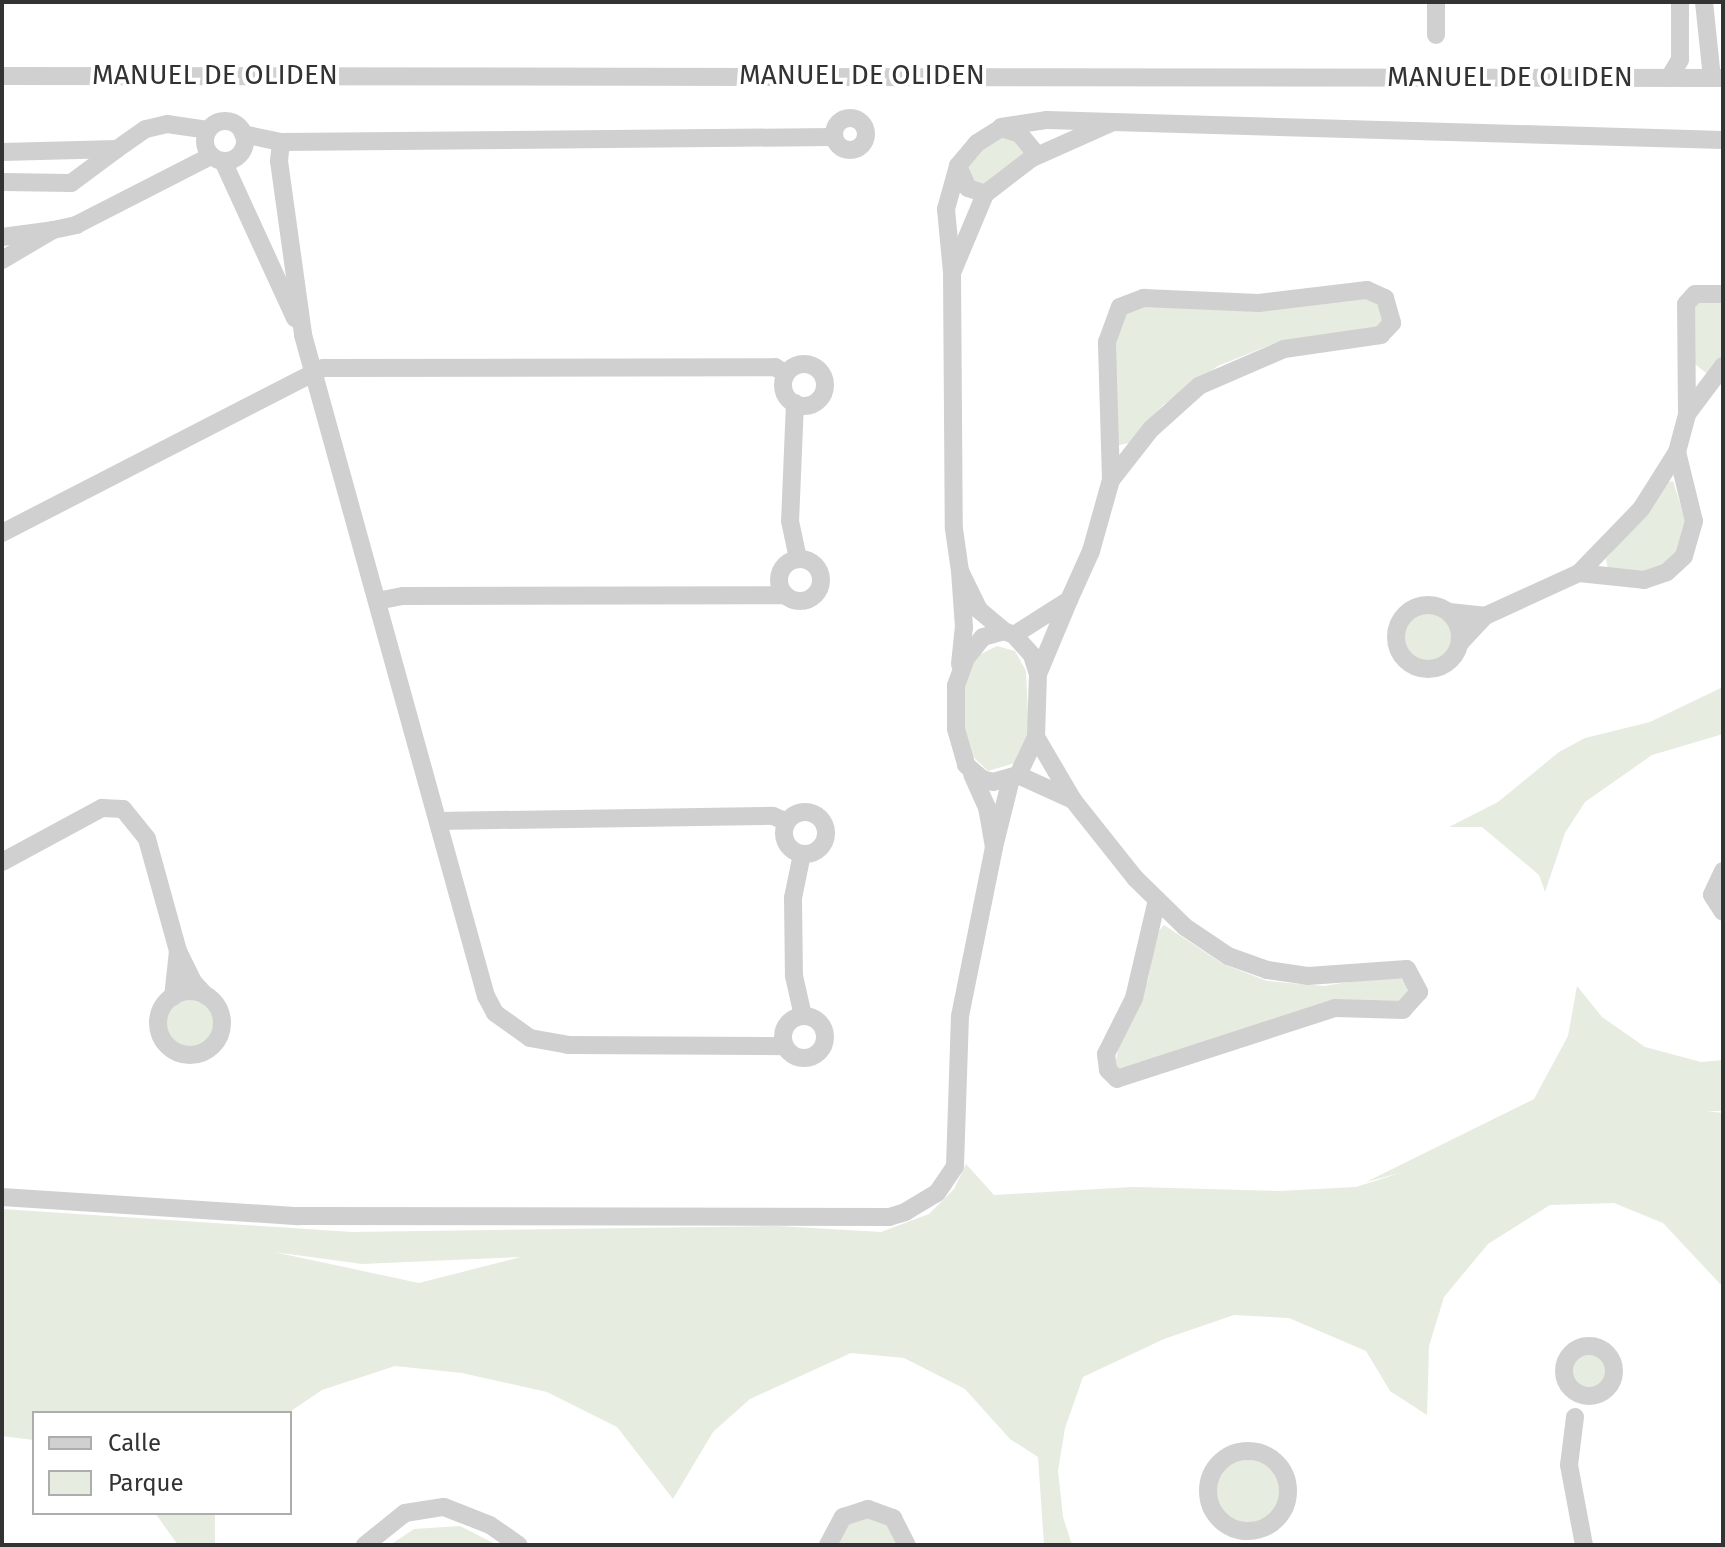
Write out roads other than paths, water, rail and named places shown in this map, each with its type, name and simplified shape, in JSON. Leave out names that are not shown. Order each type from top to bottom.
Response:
[{"type":"street","points":[[1436,2],[1436,35]]},
{"type":"street","points":[[1669,78],[1680,60],[1680,2]]},
{"type":"street","points":[[1704,2],[1718,78]]},
{"type":"street","name":"MANUEL DE OLIDEN","points":[[2,76],[1718,78]]},
{"type":"street","points":[[994,847],[987,807],[956,729],[964,627],[954,529],[952,273],[946,209],[958,166],[977,143],[1001,128],[1047,120],[1723,140]]},
{"type":"street","points":[[303,335],[217,158],[205,143],[208,130],[217,122],[230,121],[243,134],[281,142],[833,137]]},
{"type":"street","points":[[952,273],[985,194],[1032,158],[1113,122]]},
{"type":"street","points":[[2,182],[71,183],[146,129],[167,124],[208,130]]},
{"type":"street","points":[[1001,128],[1027,140],[1032,158]]},
{"type":"street","points":[[2,237],[76,225],[217,158],[241,153],[243,134]]},
{"type":"street","points":[[281,142],[279,161],[303,335],[486,996],[510,1028],[538,1041],[568,1045],[785,1046],[802,1057],[815,1055],[824,1044],[820,1023],[803,1016]]},
{"type":"street","points":[[2,152],[117,149]]},
{"type":"street","points":[[958,166],[968,188],[985,194]]},
{"type":"street","points":[[2,260],[53,230]]},
{"type":"street","points":[[1038,674],[1091,551],[1111,480],[1107,342],[1114,315],[1126,303],[1160,298],[1259,303],[1367,290],[1385,298],[1392,323],[1381,335],[1284,349],[1199,386],[1151,429],[1111,480]]},
{"type":"street","points":[[1485,616],[1449,612],[1428,605],[1407,612],[1397,631],[1400,653],[1428,669],[1448,662],[1460,643],[1485,616],[1579,573],[1641,509],[1677,452],[1687,414],[1686,304],[1695,294],[1723,294]]},
{"type":"street","points":[[809,364],[824,378],[824,392],[815,402],[795,403],[785,394],[786,374],[796,365],[809,364]]},
{"type":"street","points":[[2,533],[313,371],[339,365],[775,367],[786,374]]},
{"type":"street","points":[[1687,414],[1723,366]]},
{"type":"street","points":[[795,403],[790,521],[798,559]]},
{"type":"street","points":[[1579,573],[1644,580],[1667,572],[1684,556],[1694,521],[1677,452]]},
{"type":"street","points":[[377,601],[403,596],[785,595],[805,601],[820,587],[817,567],[798,559]]},
{"type":"street","points":[[785,595],[780,576],[798,559]]},
{"type":"street","points":[[2,1197],[298,1216],[889,1217],[905,1212],[937,1193],[955,1166],[960,1016],[994,847],[1015,777],[1036,737],[1038,674],[1032,655],[979,610],[960,571]]},
{"type":"street","points":[[958,675],[983,637],[1009,633],[1069,600]]},
{"type":"street","points":[[1449,612],[1459,626],[1460,643]]},
{"type":"street","points":[[1036,737],[1073,800],[1119,861],[1205,943],[1246,964],[1308,976],[1407,969],[1418,983],[1416,1000],[1392,1012],[1365,1006],[1335,1008],[1117,1079],[1108,1070],[1106,1054],[1134,998],[1157,900]]},
{"type":"street","points":[[972,774],[993,782],[1015,777],[1073,800]]},
{"type":"street","points":[[2,862],[102,808],[123,809],[147,839],[178,951],[193,982],[221,1012],[221,1034],[207,1051],[186,1055],[161,1036],[160,1014],[173,997],[178,951]]},
{"type":"street","points":[[810,812],[825,826],[821,846],[802,854],[786,842],[787,822],[797,813],[810,812]]},
{"type":"street","points":[[438,821],[773,816],[787,822]]},
{"type":"street","points":[[802,854],[793,898],[794,976],[803,1016]]},
{"type":"street","points":[[1723,871],[1712,895],[1723,912]]},
{"type":"street","points":[[173,997],[190,991],[206,996]]},
{"type":"street","points":[[785,1046],[786,1026],[803,1016]]},
{"type":"street","points":[[1575,1417],[1595,1396],[1609,1387],[1614,1370],[1601,1348],[1583,1346],[1569,1356],[1563,1372],[1575,1417],[1569,1465],[1584,1545]]},
{"type":"street","points":[[1569,1388],[1595,1396]]},
{"type":"street","points":[[1254,1545],[1215,1514],[1209,1488],[1220,1463],[1244,1451],[1271,1458],[1281,1467],[1288,1493],[1270,1545]]},
{"type":"street","points":[[365,1545],[405,1513],[444,1507],[490,1525],[519,1545]]},
{"type":"street","points":[[828,1545],[843,1517],[868,1509],[893,1518],[907,1545]]},
{"type":"street","points":[[1238,1530],[1260,1530],[1278,1518]]}]
